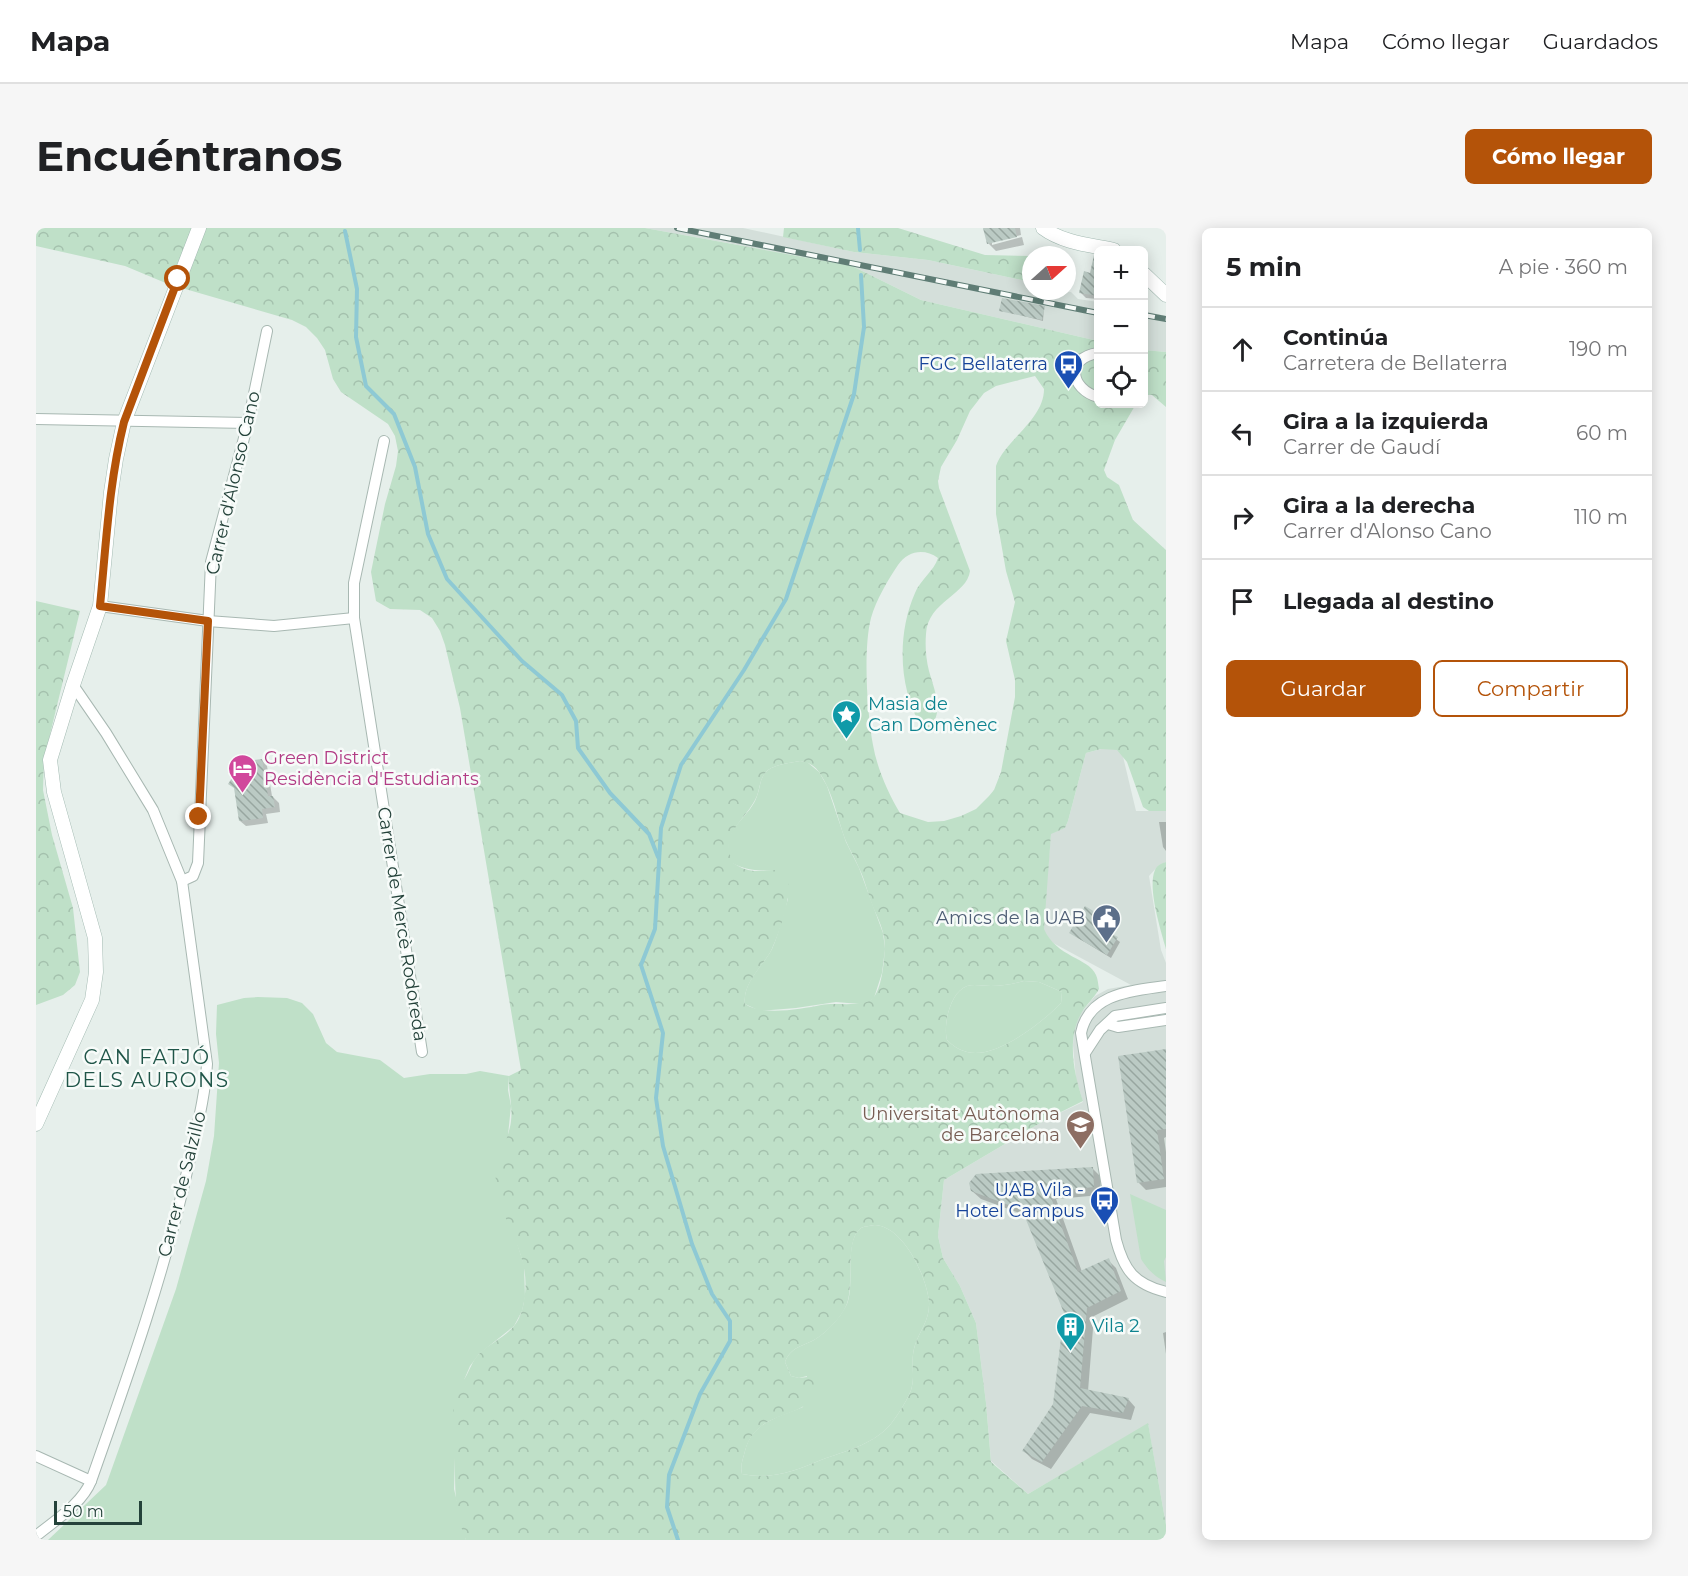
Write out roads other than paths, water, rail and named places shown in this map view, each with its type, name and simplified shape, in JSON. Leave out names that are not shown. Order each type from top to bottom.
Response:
[{"type":"street","points":[[36,1124],[92,1000],[96,972],[95,938],[54,792],[50,760],[72,685],[100,606],[111,492],[124,422],[199,228]]},
{"type":"street","points":[[1042,228],[1067,240],[1095,246]]},
{"type":"street","points":[[1148,279],[1163,294]]},
{"type":"street","name":"Carrer d'Alonso Cano","points":[[182,881],[193,876],[198,863],[211,562],[248,423],[267,331]]},
{"type":"street","points":[[1094,354],[1078,362],[1075,368],[1075,376],[1079,385],[1094,396]]},
{"type":"street","points":[[36,419],[248,423]]},
{"type":"street","name":"Carrer de Mercè Rodoreda","points":[[384,441],[354,583],[354,618],[422,1052]]},
{"type":"street","points":[[100,606],[208,621],[274,626],[354,618]]},
{"type":"street","name":"Carrer de Salzillo","points":[[36,1536],[72,1506],[88,1488],[91,1481],[139,1346],[177,1216],[205,1089],[207,1064],[182,881],[153,810],[106,733],[72,685]]},
{"type":"street","points":[[1166,986],[1108,998],[1096,1004],[1088,1013],[1081,1033],[1116,1240],[1122,1260],[1132,1276],[1155,1289],[1166,1292]]},
{"type":"street","points":[[1085,1053],[1100,1030],[1115,1016],[1166,1008]]},
{"type":"street","points":[[1108,1024],[1118,1027],[1166,1020]]},
{"type":"street","points":[[36,1456],[91,1481]]},
{"type":"waterway","points":[[858,228],[860,250]]},
{"type":"waterway","points":[[345,231],[357,289],[356,337],[366,386],[394,414],[415,467],[428,534],[447,579],[522,661],[562,695],[576,721],[578,748],[610,793],[649,834],[658,857]]},
{"type":"waterway","points":[[678,1540],[667,1507],[669,1475],[700,1394],[730,1341],[730,1321],[712,1294],[692,1244],[663,1146],[656,1098],[663,1033],[641,965],[655,929],[661,828],[681,765],[744,670],[786,599],[854,394],[864,327],[861,275]]},
{"type":"railway","points":[[677,228],[1094,312]]},
{"type":"railway","points":[[1148,316],[1166,319]]},
{"type":"place","name":"FGC Bellaterra","points":[[1069,390]]},
{"type":"place","name":"Masia de Can Domènec","points":[[847,740]]},
{"type":"place","name":"Green District Residència d'Estudiants","points":[[243,794]]},
{"type":"place","name":"Amics de la UAB","points":[[1106,944]]},
{"type":"place","name":"Universitat Autònoma de Barcelona","points":[[1081,1150]]},
{"type":"place","name":"UAB Vila - Hotel Campus","points":[[1105,1226]]},
{"type":"place","name":"Vila 2","points":[[1071,1352]]},
{"type":"district","name":"CAN FATJÓ DELS AURONS","points":[[147,1068]]}]
